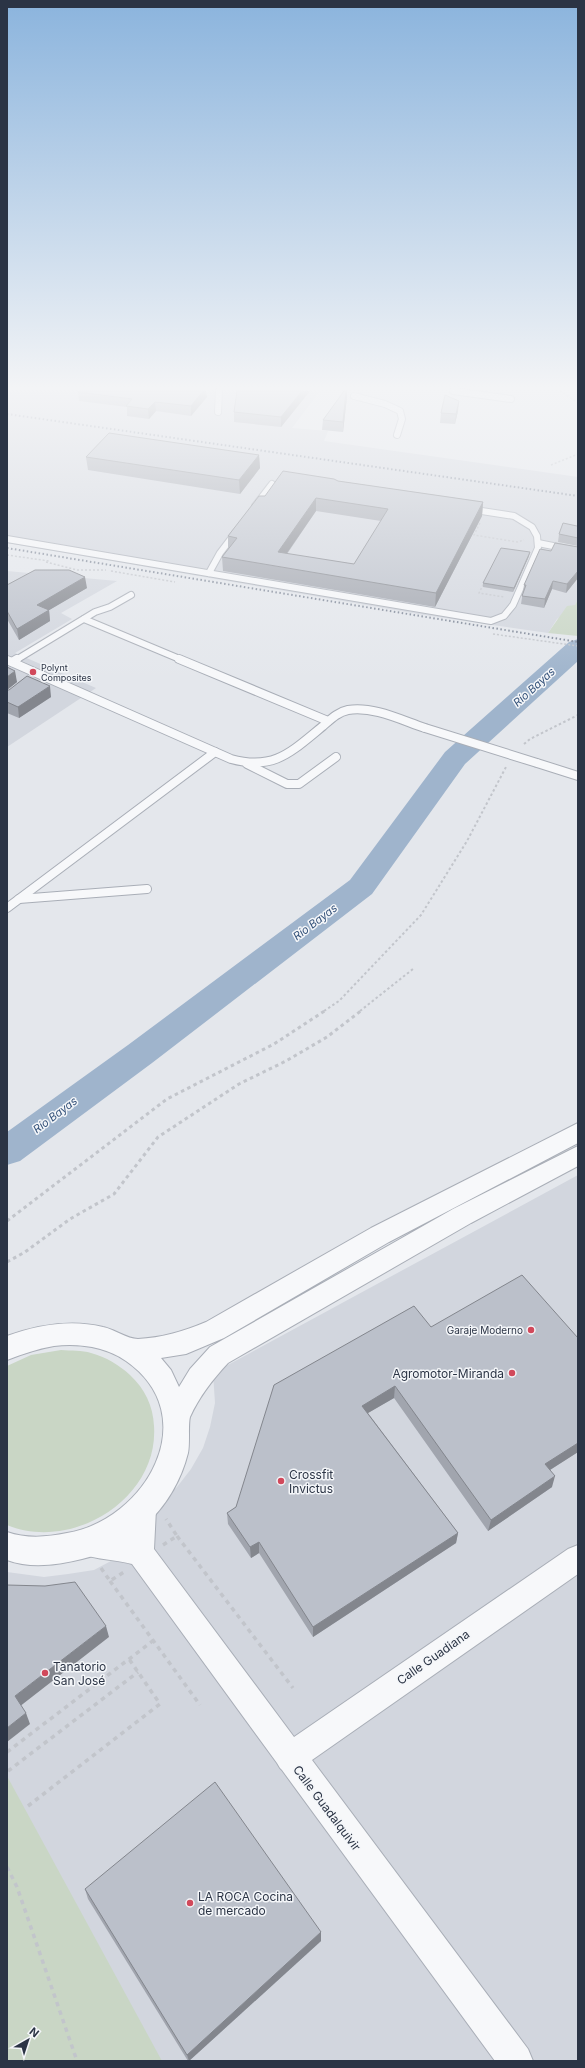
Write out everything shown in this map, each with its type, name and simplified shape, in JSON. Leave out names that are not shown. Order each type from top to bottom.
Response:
[{"type":"street","points":[[133,1351],[186,1343],[215,1330],[380,1235],[578,1132]]},
{"type":"street","points":[[176,1418],[190,1389],[204,1370],[219,1355],[416,1242],[578,1155]]},
{"type":"street","points":[[7,1348],[19,1342],[52,1334],[75,1333],[98,1336],[116,1342],[133,1351],[152,1367],[168,1389],[176,1418],[176,1448],[166,1478],[143,1509],[116,1531],[89,1544],[47,1552],[7,1546]]},
{"type":"street","points":[[89,1544],[115,1546],[140,1553],[143,1509]]},
{"type":"street","name":"Calle Guadalquivir","points":[[140,1553],[290,1758],[516,2061]]},
{"type":"street","name":"Calle Guadiana","points":[[290,1758],[578,1558]]},
{"type":"lane","points":[[251,511],[269,488]]},
{"type":"lane","points":[[7,539],[491,621],[501,618],[509,613],[538,548],[538,543],[531,526],[517,516],[462,508]]},
{"type":"lane","points":[[209,573],[220,553],[241,525]]},
{"type":"lane","points":[[538,543],[578,551]]},
{"type":"lane","points":[[9,661],[84,618],[131,595]]},
{"type":"lane","points":[[84,618],[328,721]]},
{"type":"lane","points":[[9,661],[35,676],[231,759],[244,763],[287,784],[299,784],[336,757]]},
{"type":"lane","points":[[244,763],[258,764],[273,761],[345,710],[359,709],[426,728],[578,776]]},
{"type":"lane","points":[[7,908],[215,752]]},
{"type":"lane","points":[[19,899],[147,889]]},
{"type":"path","points":[[486,524],[480,523],[474,535],[517,542],[521,540],[526,541]]},
{"type":"path","points":[[36,560],[77,570],[106,570]]},
{"type":"path","points":[[486,579],[479,593],[505,597],[502,604]]},
{"type":"path","points":[[546,642],[578,646]]},
{"type":"path","points":[[518,749],[530,739],[578,715]]},
{"type":"path","points":[[7,1221],[167,1099],[274,1044],[339,1001],[421,915],[467,841],[510,761]]},
{"type":"path","points":[[7,1262],[25,1252],[70,1219],[114,1194],[158,1137],[239,1084],[286,1061],[327,1037],[413,969]]},
{"type":"path","points":[[177,1536],[293,1688]]},
{"type":"path","points":[[110,1582],[154,1640],[200,1705]]},
{"type":"path","points":[[7,1752],[154,1640]]},
{"type":"path","points":[[28,1806],[160,1704],[129,1659]]},
{"type":"path","points":[[8,1771],[138,1672]]},
{"type":"path","points":[[7,1867],[17,1887],[77,2061]]},
{"type":"shaded area","points":[[7,488],[578,488],[578,599],[575,605],[557,619],[548,633],[424,615],[7,543]]},
{"type":"shaded area","name":"Polynt Composites","points":[[7,571],[117,581],[61,613],[72,619],[15,653],[96,688],[7,747]]},
{"type":"shaded area","points":[[578,1175],[578,2061],[7,2061],[7,1572],[44,1577],[94,1570],[111,1561],[161,1502],[177,1487],[191,1469],[203,1448],[210,1427],[215,1403],[213,1373]]},
{"type":"green space","points":[[578,599],[578,636],[548,633],[567,606],[575,605]]},
{"type":"green space","points":[[61,1350],[84,1351],[102,1357],[121,1368],[135,1380],[144,1392],[152,1412],[154,1426],[152,1452],[142,1476],[127,1497],[107,1513],[83,1525],[58,1531],[32,1531],[7,1525],[7,1366],[31,1355]]},
{"type":"green space","points":[[7,1776],[162,2061],[7,2061]]},
{"type":"building","points":[[271,488],[383,488],[483,502],[436,593],[222,557],[237,538],[228,536],[259,496],[265,496]],"holes":[[[316,498],[388,509],[354,564],[278,552]]]},
{"type":"building","points":[[563,523],[578,525],[578,538],[559,534]]},
{"type":"building","points":[[555,543],[578,547],[578,571],[567,584],[553,581],[545,599],[522,596],[526,585],[524,585],[540,549],[551,551]]},
{"type":"building","points":[[501,548],[530,552],[514,588],[483,583]]},
{"type":"building","points":[[35,570],[69,570],[85,577],[37,605],[49,610],[17,629],[7,611],[7,585]]},
{"type":"building","points":[[7,667],[15,671],[7,677]]},
{"type":"building","points":[[27,676],[50,686],[18,707],[7,702],[7,690]]},
{"type":"building","points":[[522,1275],[578,1338],[578,1443],[545,1464],[555,1476],[491,1520],[395,1386],[362,1406],[458,1533],[313,1627],[259,1542],[250,1547],[227,1513],[236,1507],[274,1385],[414,1306],[431,1327]]},
{"type":"building","points":[[75,1582],[106,1626],[15,1696],[26,1713],[7,1728],[7,1585],[45,1586]]},
{"type":"building","points":[[215,1782],[321,1932],[187,2055],[85,1889]]},
{"type":"waterway","name":"Río Bayas","points":[[7,1151],[140,1054],[361,887],[455,758],[578,647]]},
{"type":"railway","points":[[519,488],[578,496]]},
{"type":"railway","points":[[7,548],[578,642]]},
{"type":"place","name":"Polynt Composites","points":[[33,672]]},
{"type":"place","name":"Garaje Moderno","points":[[531,1330]]},
{"type":"place","name":"Agromotor-Miranda","points":[[512,1373]]},
{"type":"place","name":"Crossfit Invictus","points":[[281,1481]]},
{"type":"place","name":"Tanatorio San José","points":[[45,1673]]},
{"type":"place","name":"LA ROCA Cocina de mercado","points":[[190,1903]]}]
